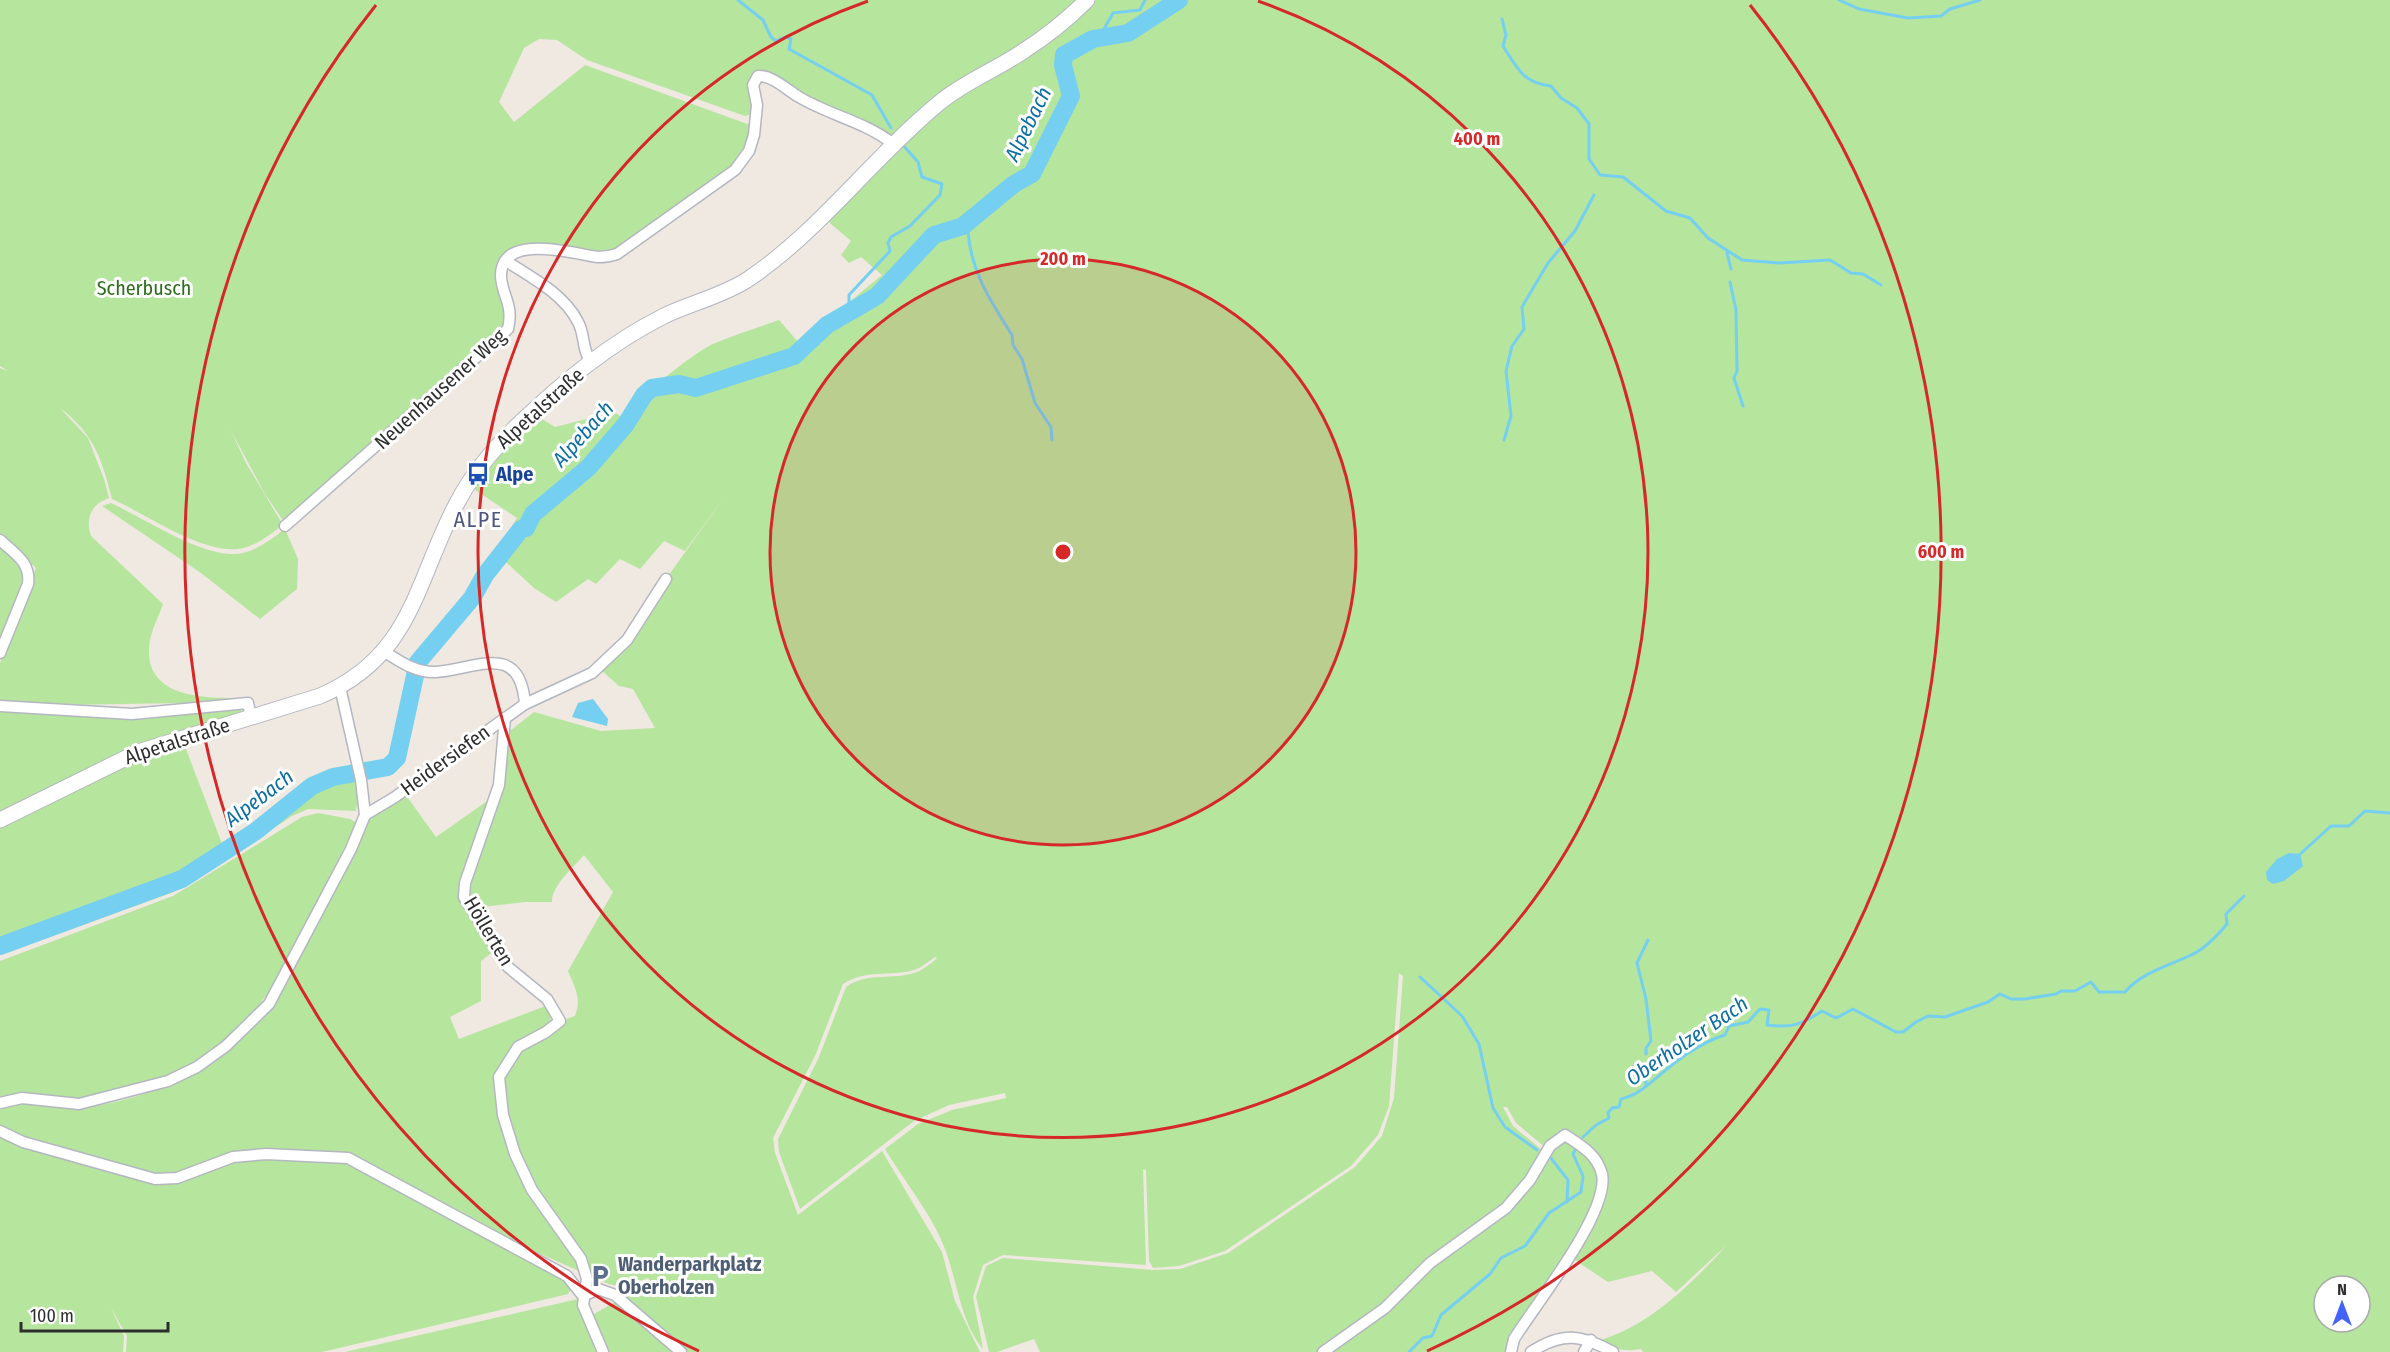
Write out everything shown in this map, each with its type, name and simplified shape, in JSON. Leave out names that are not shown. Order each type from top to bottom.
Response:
[{"type":"main road","name":"Alpetalstraße","points":[[0,820],[138,752],[251,718],[340,687],[385,652],[419,594],[456,504],[478,466],[520,422],[615,343],[642,328],[744,282],[772,262],[892,143],[955,91],[1025,51],[1087,0]]},
{"type":"street","points":[[591,362],[586,356],[585,340],[578,320],[552,292],[506,261],[524,248],[546,248],[602,257],[617,254],[713,188],[735,170],[749,151],[754,135],[757,105],[753,85],[758,76],[769,78],[800,98],[892,143]]},
{"type":"street","name":"Neuenhausener Weg","points":[[285,526],[508,329],[511,315],[501,274],[506,261]]},
{"type":"street","points":[[0,540],[27,566],[28,578],[0,653]]},
{"type":"street","name":"Heidersiefen","points":[[365,815],[395,797],[525,704],[592,673],[627,640],[666,579]]},
{"type":"street","points":[[385,652],[418,669],[435,672],[470,664],[495,662],[511,668],[517,674],[523,684],[525,704]]},
{"type":"street","points":[[0,1103],[22,1098],[79,1104],[112,1098],[168,1081],[197,1067],[226,1046],[268,1004],[351,849],[365,815],[358,764],[340,687]]},
{"type":"street","points":[[0,706],[132,714],[248,703],[251,718]]},
{"type":"street","name":"Höllerten","points":[[505,718],[502,727],[499,785],[465,883],[464,897],[508,967],[547,999],[560,1021],[546,1032],[518,1047],[500,1077],[503,1115],[515,1154],[532,1190],[581,1258],[587,1279],[583,1296]]},
{"type":"street","points":[[0,1131],[23,1142],[155,1179],[177,1178],[233,1157],[266,1154],[348,1158],[567,1276],[583,1296],[583,1305],[603,1352]]},
{"type":"street","points":[[1323,1352],[1384,1308],[1430,1263],[1506,1208],[1530,1180],[1550,1146],[1565,1135],[1590,1152],[1602,1174],[1601,1196],[1581,1239],[1514,1339],[1511,1352]]},
{"type":"street","points":[[583,1296],[598,1289],[615,1294],[681,1352]]},
{"type":"street","points":[[1531,1352],[1558,1339],[1577,1336],[1591,1340],[1613,1352]]},
{"type":"street","points":[[1584,1352],[1591,1340]]},
{"type":"green space","name":"Scherbusch","points":[[0,0],[1083,0],[891,137],[803,97],[769,76],[751,87],[754,113],[745,116],[587,60],[557,40],[539,39],[524,48],[499,102],[514,122],[585,65],[750,125],[752,128],[747,149],[733,168],[617,252],[602,255],[547,244],[504,259],[507,323],[284,522],[265,494],[230,429],[246,463],[283,525],[266,538],[247,547],[232,549],[215,547],[197,541],[178,534],[112,499],[95,448],[89,438],[81,428],[60,408],[88,438],[109,498],[98,504],[91,513],[89,530],[91,536],[163,604],[149,644],[151,665],[157,676],[166,685],[192,695],[234,698],[233,701],[185,706],[183,703],[62,705],[0,700],[0,663],[36,568],[0,535],[0,368],[8,371],[0,366]]},
{"type":"green space","points":[[1093,0],[2390,0],[2390,1352],[1643,1352],[1641,1349],[1613,1348],[1597,1341],[1616,1334],[1652,1314],[1684,1288],[1727,1245],[1676,1292],[1652,1271],[1608,1282],[1572,1258],[1603,1174],[1565,1132],[1546,1148],[1516,1123],[1507,1107],[1503,1107],[1513,1126],[1542,1150],[1518,1194],[1384,1307],[1321,1352],[1040,1352],[1034,1339],[997,1352],[989,1352],[976,1297],[986,1266],[1003,1258],[1153,1270],[1180,1269],[1228,1253],[1355,1167],[1382,1136],[1394,1098],[1403,976],[1399,973],[1389,1106],[1378,1135],[1351,1166],[1225,1251],[1179,1266],[1153,1268],[1149,1261],[1146,1170],[1143,1169],[1146,1265],[1003,1255],[983,1265],[973,1297],[983,1349],[964,1314],[939,1236],[925,1210],[885,1149],[918,1124],[952,1110],[1006,1098],[1005,1093],[949,1105],[914,1121],[800,1209],[779,1152],[778,1139],[819,1057],[846,987],[863,979],[908,975],[917,972],[928,966],[937,958],[935,957],[914,970],[860,976],[843,984],[815,1056],[773,1138],[775,1153],[798,1215],[882,1151],[942,1252],[955,1301],[980,1352],[687,1352],[626,1299],[625,1294],[651,1282],[648,1278],[626,1285],[613,1285],[600,1280],[593,1274],[534,1190],[504,1116],[501,1077],[519,1048],[561,1021],[575,1016],[578,999],[568,971],[613,892],[584,855],[559,883],[552,902],[525,902],[473,908],[466,896],[502,785],[505,735],[534,712],[601,731],[655,728],[633,689],[619,686],[601,670],[726,495],[685,551],[664,541],[640,569],[620,559],[596,584],[588,579],[556,602],[534,588],[496,553],[517,518],[471,487],[535,415],[555,427],[614,412],[625,419],[639,401],[665,378],[713,344],[779,320],[799,343],[882,275],[861,257],[849,263],[841,255],[851,241],[824,218],[927,116]]},
{"type":"green space","points":[[111,503],[170,534],[217,552],[239,554],[246,552],[260,546],[285,529],[298,559],[297,589],[260,619],[201,573],[102,506]]},
{"type":"green space","points":[[0,542],[18,558],[27,577],[0,647]]},
{"type":"green space","points":[[241,708],[241,714],[145,744],[0,816],[0,709],[98,716]]},
{"type":"green space","points":[[183,741],[224,849],[309,791],[354,769],[359,788],[356,811],[308,809],[292,816],[202,876],[171,893],[0,955],[0,826],[96,775]]},
{"type":"green space","points":[[405,794],[436,837],[493,797],[461,887],[494,951],[481,961],[481,1001],[450,1017],[459,1039],[548,1005],[551,1022],[497,1077],[507,1141],[576,1256],[579,1271],[532,1250],[371,1165],[265,1149],[228,1155],[175,1175],[154,1176],[24,1141],[0,1129],[0,1110],[10,1102],[71,1108],[107,1104],[160,1088],[185,1077],[231,1047],[269,1007],[369,819]]},
{"type":"green space","points":[[318,813],[350,819],[357,823],[274,984],[237,1030],[192,1064],[168,1076],[113,1094],[83,1099],[21,1094],[0,1096],[0,961],[173,896],[302,817]]},
{"type":"green space","points":[[0,1134],[153,1183],[234,1160],[267,1158],[349,1162],[564,1278],[571,1289],[568,1294],[322,1352],[126,1352],[127,1336],[111,1308],[124,1336],[123,1352],[0,1352]]},
{"type":"green space","points":[[1565,1137],[1593,1161],[1599,1173],[1599,1189],[1580,1236],[1507,1352],[1327,1352],[1430,1264],[1489,1223]]},
{"type":"green space","points":[[578,1299],[601,1352],[345,1352]]},
{"type":"green space","points":[[617,1301],[678,1352],[608,1352],[592,1315]]},
{"type":"water","points":[[593,699],[608,719],[607,726],[572,717],[578,703]]},
{"type":"water","points":[[2289,853],[2300,854],[2303,866],[2284,881],[2273,884],[2267,880],[2266,872],[2277,859]]},
{"type":"waterway","points":[[738,0],[763,20],[771,37],[776,41],[786,37],[791,39],[789,49],[872,95],[891,128]]},
{"type":"waterway","points":[[1099,38],[1113,13],[1140,10],[1145,0]]},
{"type":"waterway","name":"Alpebach","points":[[0,946],[182,879],[256,831],[312,786],[333,777],[388,767],[397,758],[418,662],[472,598],[485,575],[521,529],[526,528],[533,514],[588,468],[626,424],[644,395],[652,388],[679,384],[696,388],[794,356],[827,325],[877,296],[934,235],[963,226],[1014,184],[1032,174],[1071,96],[1063,65],[1064,55],[1093,39],[1128,33],[1179,0]]},
{"type":"waterway","points":[[1839,0],[1859,9],[1908,18],[1941,16],[1950,9],[1980,0]]},
{"type":"waterway","points":[[1502,19],[1506,35],[1503,46],[1517,68],[1534,82],[1551,86],[1561,98],[1577,108],[1589,124],[1589,159],[1600,175],[1623,177],[1666,211],[1690,218],[1708,238],[1742,260],[1779,263],[1830,260],[1851,273],[1863,274],[1881,285]]},
{"type":"waterway","points":[[849,312],[849,295],[890,251],[888,243],[891,237],[910,226],[940,195],[942,184],[922,177],[918,162],[902,144]]},
{"type":"waterway","points":[[1504,440],[1511,416],[1506,371],[1512,346],[1524,329],[1522,307],[1548,263],[1575,231],[1594,195]]},
{"type":"waterway","points":[[963,226],[968,230],[977,272],[989,298],[1012,335],[1013,345],[1022,359],[1035,403],[1051,427],[1052,440]]},
{"type":"waterway","points":[[1727,253],[1731,269]]},
{"type":"waterway","points":[[1730,282],[1736,310],[1737,371],[1734,378],[1743,406]]},
{"type":"waterway","name":"Oberholzer Bach","points":[[2298,856],[2331,826],[2349,826],[2365,811],[2390,813]]},
{"type":"waterway","name":"Oberholzer Bach","points":[[1583,1137],[1596,1125],[1609,1118],[1608,1113],[1612,1108],[1619,1107],[1621,1099],[1642,1090],[1690,1052],[1725,1035],[1729,1026],[1748,1022],[1760,1009],[1769,1010],[1767,1025],[1783,1026],[1808,1020],[1822,1011],[1836,1018],[1853,1009],[1896,1032],[1903,1032],[1928,1016],[1945,1017],[1988,1002],[2000,994],[2011,999],[2025,999],[2056,994],[2061,991],[2075,991],[2091,982],[2099,992],[2125,992],[2131,985],[2147,975],[2206,946],[2227,924],[2226,914],[2244,896]]},
{"type":"waterway","points":[[1646,1054],[1646,1048],[1651,1041],[1646,999],[1637,963],[1648,940]]},
{"type":"waterway","points":[[1420,977],[1462,1016],[1479,1044],[1493,1108],[1505,1127],[1537,1150]]},
{"type":"waterway","points":[[1645,1067],[1646,1085]]},
{"type":"waterway","name":"Oberholzer Bach","points":[[1409,1352],[1423,1338],[1432,1336],[1441,1315],[1490,1274],[1501,1258],[1525,1246],[1549,1213],[1581,1192],[1583,1176],[1573,1154],[1576,1148]]},
{"type":"waterway","points":[[1550,1157],[1568,1180],[1567,1202]]},
{"type":"place","name":"Alpe","points":[[478,474]]},
{"type":"place","name":"Wanderparkplatz Oberholzen","points":[[600,1276]]},
{"type":"district","name":"ALPE","points":[[478,519]]}]
